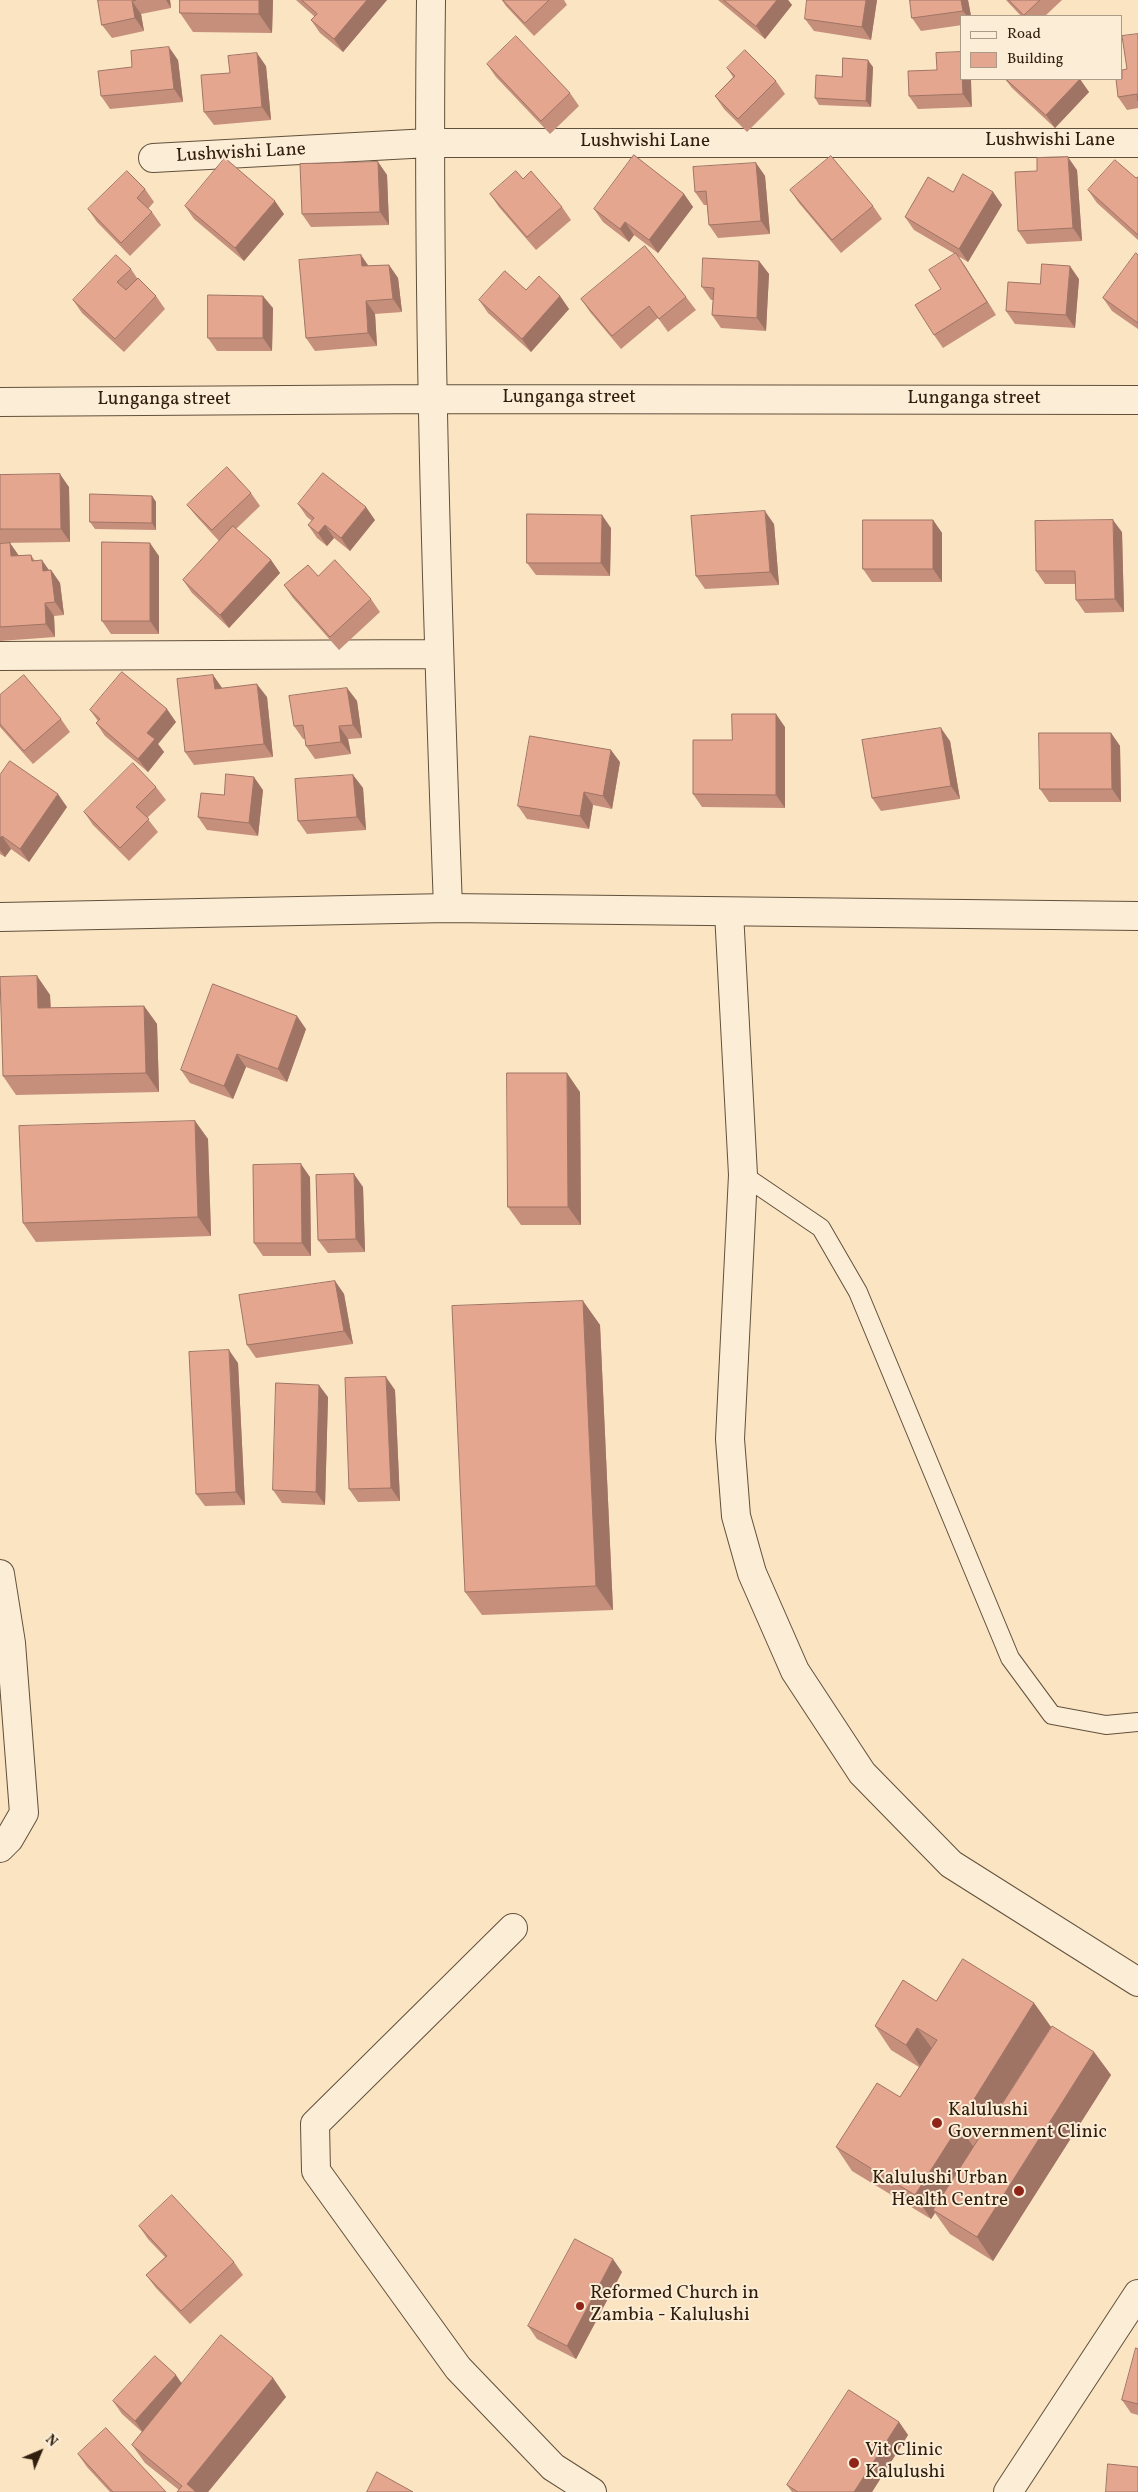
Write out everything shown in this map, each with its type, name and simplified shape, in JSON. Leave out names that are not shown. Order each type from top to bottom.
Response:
[{"type":"street","points":[[431,0],[429,143],[432,399],[448,908]]},
{"type":"street","name":"Lushwishi Lane","points":[[153,158],[429,143],[1138,142]]},
{"type":"street","name":"Lunganga street","points":[[0,402],[432,399],[1138,400]]},
{"type":"street","points":[[0,656],[439,654]]},
{"type":"street","points":[[0,917],[448,908],[1138,916]]},
{"type":"street","points":[[729,912],[743,1175],[730,1439],[736,1516],[752,1572],[795,1671],[862,1773],[951,1864],[1138,1982]]},
{"type":"street","points":[[0,1574],[11,1643],[24,1813],[10,1839],[0,1848]]},
{"type":"street","points":[[514,1928],[315,2124],[316,2171],[458,2368],[553,2467],[592,2492]]},
{"type":"street","points":[[1008,2492],[1138,2294]]},
{"type":"lane","points":[[743,1175],[821,1228],[858,1292],[1010,1658],[1052,1716],[1106,1726],[1138,1722]]},
{"type":"building","points":[[98,0],[136,0],[132,1],[135,18],[102,25]]},
{"type":"building","points":[[180,0],[259,0],[259,14],[180,13]]},
{"type":"building","points":[[302,0],[367,0],[334,39],[311,20],[317,14]]},
{"type":"building","points":[[503,0],[549,0],[525,23]]},
{"type":"building","points":[[724,0],[777,0],[756,26]]},
{"type":"building","points":[[807,0],[866,0],[862,27],[805,19]]},
{"type":"building","points":[[910,0],[961,0],[963,11],[912,18]]},
{"type":"building","points":[[1009,0],[1040,0],[1024,15]]},
{"type":"building","points":[[1138,34],[1138,101],[1137,94],[1118,97],[1116,80],[1123,80],[1123,70],[1127,69],[1123,36]]},
{"type":"building","points":[[516,36],[570,93],[541,121],[487,64]]},
{"type":"building","points":[[169,47],[174,89],[101,96],[98,71],[132,67],[131,51]]},
{"type":"building","points":[[745,50],[776,81],[738,119],[715,96],[735,76],[727,68]]},
{"type":"building","points":[[960,52],[960,80],[962,80],[963,94],[909,96],[908,71],[937,70],[936,53]]},
{"type":"building","points":[[257,53],[262,107],[204,112],[201,75],[230,73],[228,56]]},
{"type":"building","points":[[843,58],[868,60],[866,101],[815,98],[816,75],[842,77]]},
{"type":"building","points":[[1007,80],[1079,80],[1046,115]]},
{"type":"building","points":[[634,155],[684,194],[649,240],[625,222],[620,229],[594,209]]},
{"type":"building","points":[[831,156],[873,206],[832,240],[790,190]]},
{"type":"building","points":[[1068,157],[1073,228],[1018,231],[1015,172],[1037,171],[1037,158]]},
{"type":"building","points":[[225,158],[275,201],[235,248],[185,206]]},
{"type":"building","points":[[1115,160],[1136,178],[1138,177],[1138,235],[1088,190]]},
{"type":"building","points":[[378,162],[380,212],[302,214],[300,164]]},
{"type":"building","points":[[756,163],[761,221],[709,225],[706,191],[695,192],[693,167]]},
{"type":"building","points":[[127,171],[145,189],[137,198],[152,212],[121,243],[88,209]]},
{"type":"building","points":[[516,171],[523,179],[531,171],[562,207],[527,237],[490,194]]},
{"type":"building","points":[[963,174],[993,192],[959,249],[905,217],[928,177],[953,192]]},
{"type":"building","points":[[645,246],[686,297],[659,319],[649,306],[612,336],[581,299]]},
{"type":"building","points":[[956,253],[987,302],[934,335],[915,305],[941,289],[929,270]]},
{"type":"building","points":[[1136,253],[1138,255],[1138,323],[1103,298]]},
{"type":"building","points":[[116,255],[131,269],[117,282],[126,290],[138,278],[156,296],[115,339],[73,300]]},
{"type":"building","points":[[361,255],[362,266],[389,265],[393,299],[366,301],[368,333],[306,338],[299,260]]},
{"type":"building","points":[[703,258],[759,261],[757,318],[712,315],[714,288],[702,287]]},
{"type":"building","points":[[1042,264],[1070,266],[1066,315],[1006,311],[1008,282],[1040,284]]},
{"type":"building","points":[[505,271],[526,290],[539,276],[560,296],[522,339],[479,300]]},
{"type":"building","points":[[208,295],[263,296],[263,338],[208,338]]},
{"type":"building","points":[[227,467],[251,493],[212,530],[187,505]]},
{"type":"building","points":[[323,473],[366,507],[341,538],[325,525],[318,533],[308,525],[314,518],[298,504]]},
{"type":"building","points":[[60,474],[61,529],[0,529],[0,475]]},
{"type":"building","points":[[90,494],[152,496],[152,523],[90,522]]},
{"type":"building","points":[[765,511],[770,572],[696,576],[691,516]]},
{"type":"building","points":[[527,514],[602,515],[601,563],[527,563]]},
{"type":"building","points":[[863,520],[933,520],[933,569],[863,569]]},
{"type":"building","points":[[1113,520],[1115,599],[1076,600],[1075,571],[1036,571],[1035,521]]},
{"type":"building","points":[[233,526],[271,560],[220,615],[183,580]]},
{"type":"building","points":[[102,542],[150,543],[150,621],[102,621]]},
{"type":"building","points":[[10,543],[11,556],[31,555],[32,561],[42,560],[43,571],[51,570],[55,602],[45,603],[46,624],[0,627],[0,544]]},
{"type":"building","points":[[335,560],[371,599],[330,637],[284,585],[308,565],[318,576]]},
{"type":"building","points":[[122,672],[167,709],[147,733],[155,739],[138,759],[96,723],[100,719],[90,710]]},
{"type":"building","points":[[24,675],[61,719],[24,751],[0,724],[0,695]]},
{"type":"building","points":[[213,675],[215,689],[257,684],[264,744],[185,752],[177,679]]},
{"type":"building","points":[[347,688],[353,725],[339,726],[341,742],[306,746],[303,725],[294,726],[289,696]]},
{"type":"building","points":[[732,714],[776,714],[776,795],[693,794],[693,740],[732,740]]},
{"type":"building","points":[[941,728],[951,786],[872,798],[862,740]]},
{"type":"building","points":[[1039,733],[1111,733],[1112,789],[1040,789]]},
{"type":"building","points":[[530,736],[611,750],[603,796],[584,792],[580,816],[518,806]]},
{"type":"building","points":[[10,761],[58,794],[20,849],[2,836],[0,838],[0,775]]},
{"type":"building","points":[[133,763],[156,787],[136,807],[149,819],[120,848],[84,812]]},
{"type":"building","points":[[226,774],[254,777],[249,823],[198,817],[201,793],[224,795]]},
{"type":"building","points":[[353,775],[357,817],[298,821],[295,779]]},
{"type":"building","points":[[37,976],[38,1008],[144,1006],[146,1073],[3,1076],[0,977]]},
{"type":"building","points":[[213,984],[297,1016],[278,1069],[237,1054],[224,1086],[181,1070]]},
{"type":"building","points":[[507,1073],[567,1073],[568,1207],[508,1207]]},
{"type":"building","points":[[195,1121],[198,1217],[23,1223],[19,1126]]},
{"type":"building","points":[[301,1164],[302,1243],[254,1243],[253,1165]]},
{"type":"building","points":[[354,1174],[356,1239],[318,1240],[316,1175]]},
{"type":"building","points":[[335,1281],[344,1331],[247,1345],[239,1295]]},
{"type":"building","points":[[583,1301],[596,1586],[465,1592],[452,1306]]},
{"type":"building","points":[[229,1350],[236,1492],[196,1494],[189,1352]]},
{"type":"building","points":[[386,1377],[391,1488],[349,1489],[345,1378]]},
{"type":"building","points":[[276,1383],[319,1385],[316,1492],[273,1490]]},
{"type":"building","name":"Kalulushi Government Clinic","points":[[963,1959],[1034,2003],[973,2101],[995,2115],[1052,2026],[1094,2052],[977,2237],[933,2210],[979,2138],[959,2126],[915,2195],[836,2147],[877,2083],[900,2097],[937,2040],[917,2028],[906,2045],[875,2026],[903,1980],[936,2001]]},
{"type":"building","points":[[172,2195],[234,2262],[181,2311],[146,2275],[167,2256],[139,2226]]},
{"type":"building","name":"Reformed Church in Zambia - Kalulushi","points":[[575,2239],[613,2259],[567,2346],[528,2326]]},
{"type":"building","points":[[221,2335],[273,2378],[187,2484],[196,2492],[177,2492],[182,2486],[132,2445]]},
{"type":"building","points":[[1136,2348],[1138,2349],[1138,2404],[1122,2400]]},
{"type":"building","points":[[155,2356],[176,2375],[135,2421],[113,2401]]},
{"type":"building","name":"Vit Clinic Kalulushi","points":[[849,2390],[899,2422],[854,2492],[798,2492],[787,2485]]},
{"type":"building","points":[[106,2428],[166,2492],[113,2492],[78,2454]]},
{"type":"building","points":[[1108,2464],[1138,2467],[1138,2492],[1106,2492]]},
{"type":"building","points":[[377,2472],[413,2492],[367,2492]]},
{"type":"place","name":"Kalulushi Government Clinic","points":[[937,2123]]},
{"type":"place","name":"Kalulushi Urban Health Centre","points":[[1019,2191]]},
{"type":"place","name":"Reformed Church in Zambia - Kalulushi","points":[[580,2306]]},
{"type":"place","name":"Vit Clinic Kalulushi","points":[[854,2463]]}]
